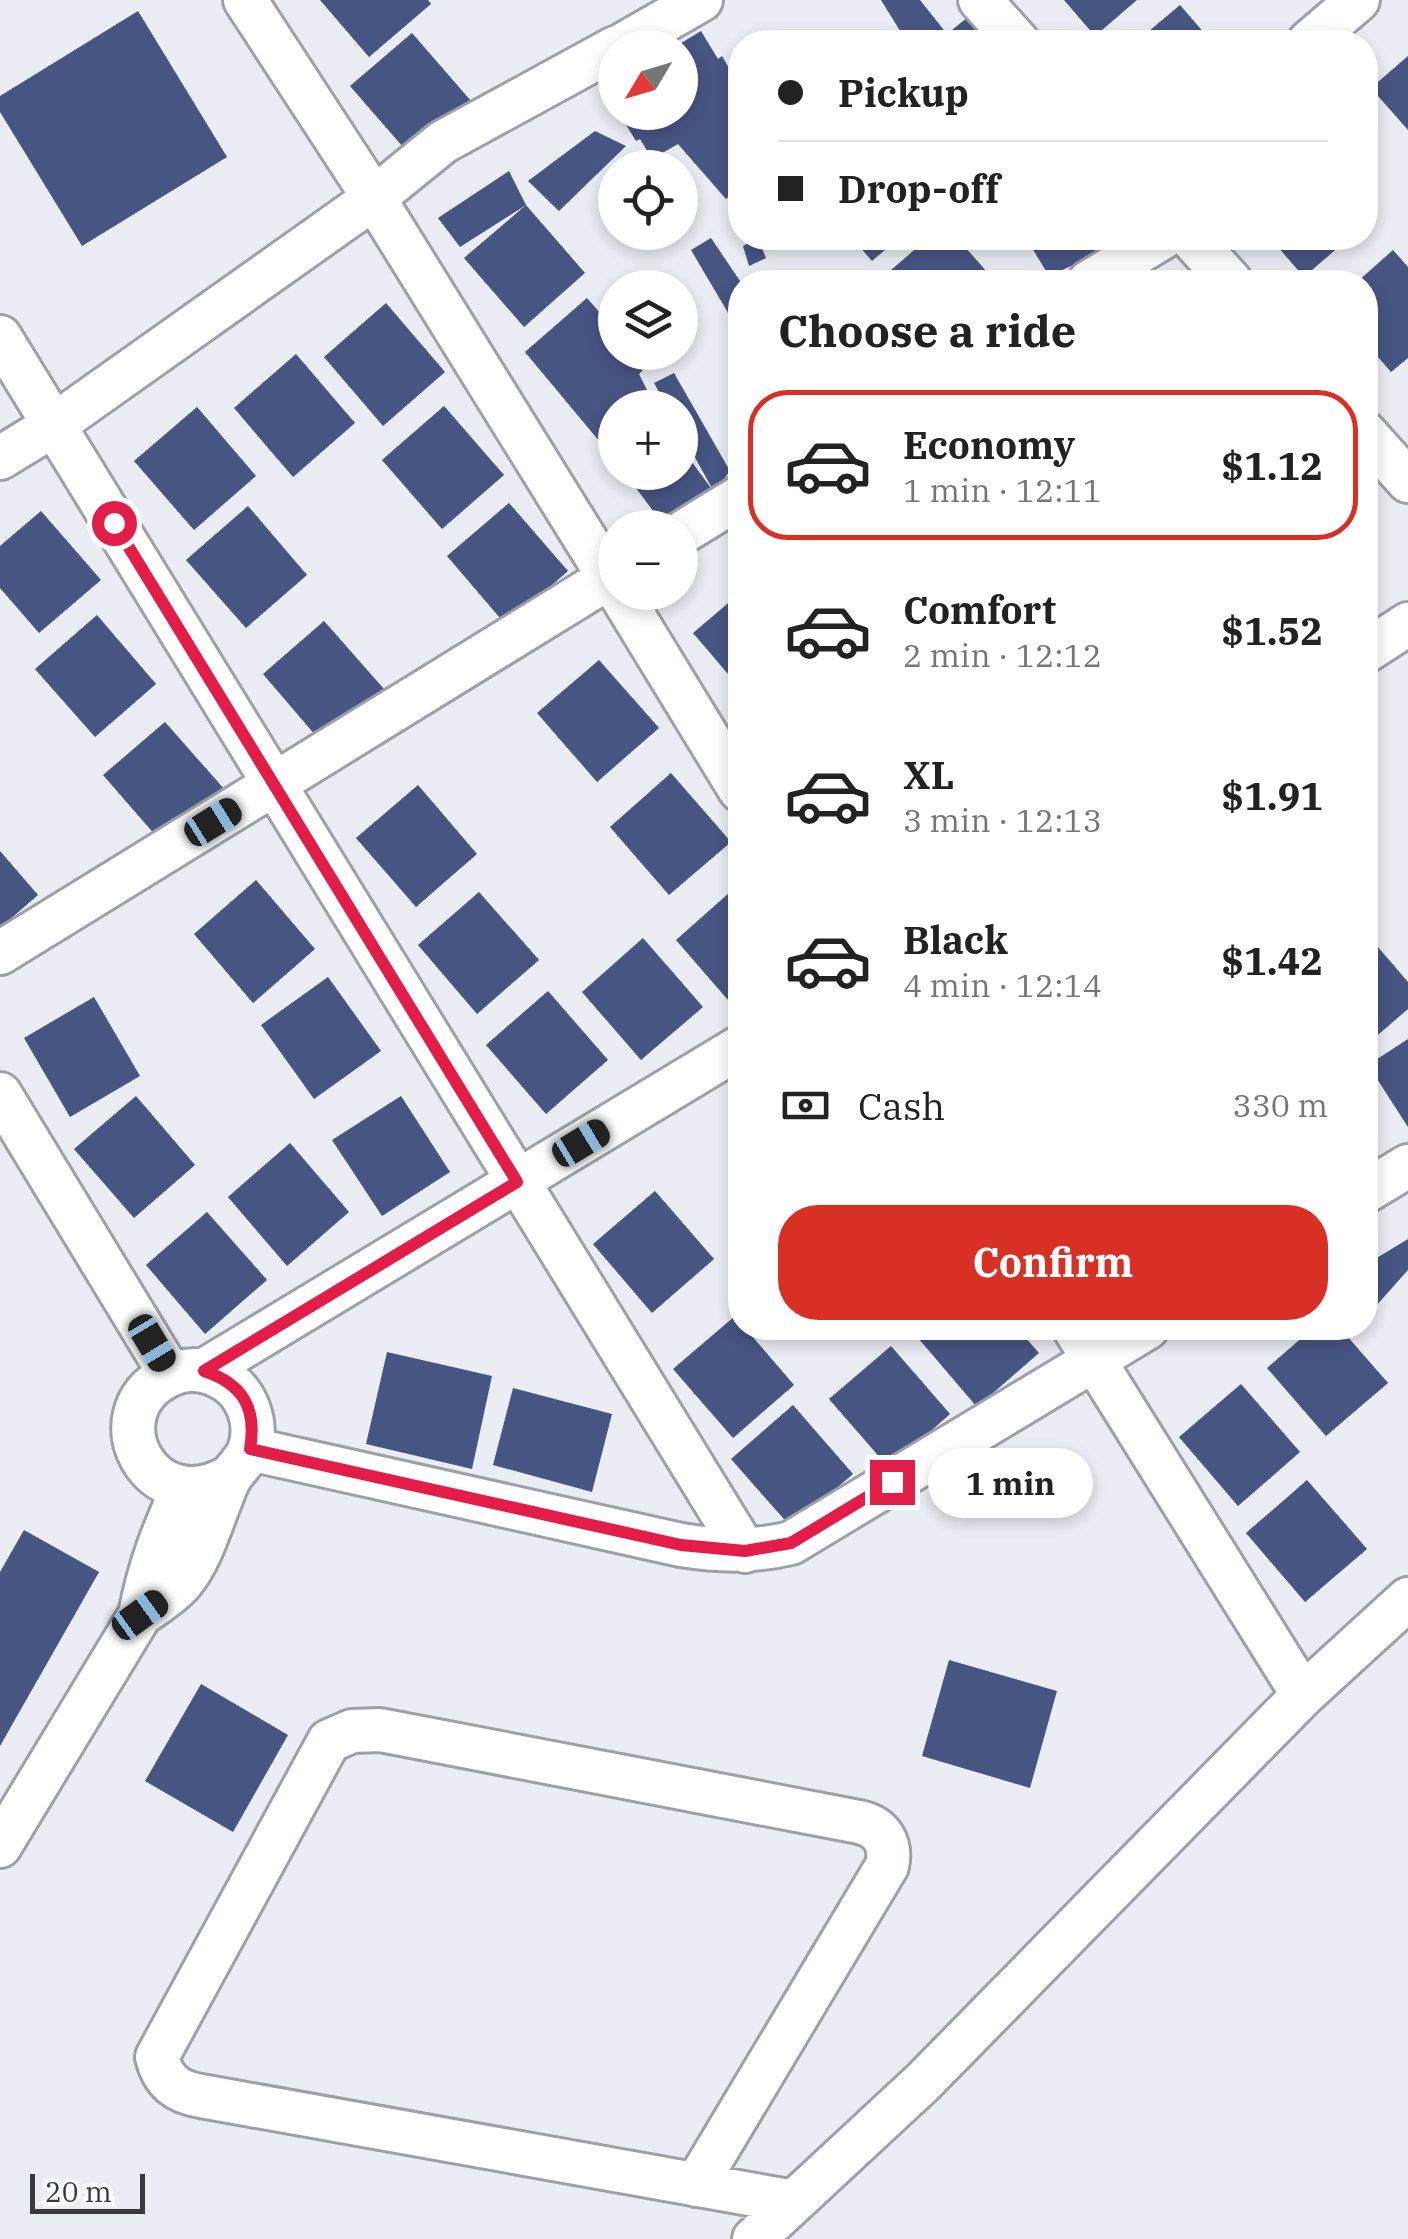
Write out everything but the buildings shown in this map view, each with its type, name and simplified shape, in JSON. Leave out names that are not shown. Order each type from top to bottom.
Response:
[{"type":"street","points":[[245,0],[598,556]]},
{"type":"street","points":[[648,30],[701,0]]},
{"type":"street","points":[[980,0],[1007,30]]},
{"type":"street","points":[[1322,30],[1358,0]]},
{"type":"street","points":[[0,458],[54,425],[374,198],[443,142],[598,58]]},
{"type":"street","points":[[1108,270],[1142,250]]},
{"type":"street","points":[[1202,250],[1220,270]]},
{"type":"street","points":[[0,337],[745,1551]]},
{"type":"street","points":[[1378,448],[1408,481]]},
{"type":"street","points":[[698,523],[728,504]]},
{"type":"street","points":[[0,953],[598,593]]},
{"type":"street","points":[[631,610],[728,770]]},
{"type":"street","points":[[1378,644],[1408,624]]},
{"type":"street","points":[[240,1462],[216,1485],[200,1489],[166,1483],[152,1473],[135,1444],[137,1410],[144,1395],[156,1383],[187,1373],[728,1054]]},
{"type":"street","points":[[0,1094],[187,1373]]},
{"type":"street","points":[[1378,1184],[1408,1166]]},
{"type":"street","points":[[240,1462],[681,1545],[745,1551],[791,1543],[1084,1344],[1303,1695]]},
{"type":"street","points":[[140,1615],[181,1583],[192,1568],[253,1432],[251,1415],[234,1386],[220,1376],[187,1373]]},
{"type":"street","points":[[0,1846],[140,1615],[156,1548],[183,1488]]},
{"type":"street","points":[[754,2239],[924,2082],[1303,1695],[1408,1598]]},
{"type":"street","points":[[696,2185],[887,1866],[889,1856],[884,1838],[869,1824],[380,1730],[352,1731],[329,1742],[157,2056],[166,2080],[188,2094],[696,2185],[794,2202]]},
{"type":"route","points":[[114,523],[517,1182],[204,1371],[234,1386],[244,1400],[251,1415],[250,1449],[681,1545],[745,1551],[791,1543],[892,1482]]}]
